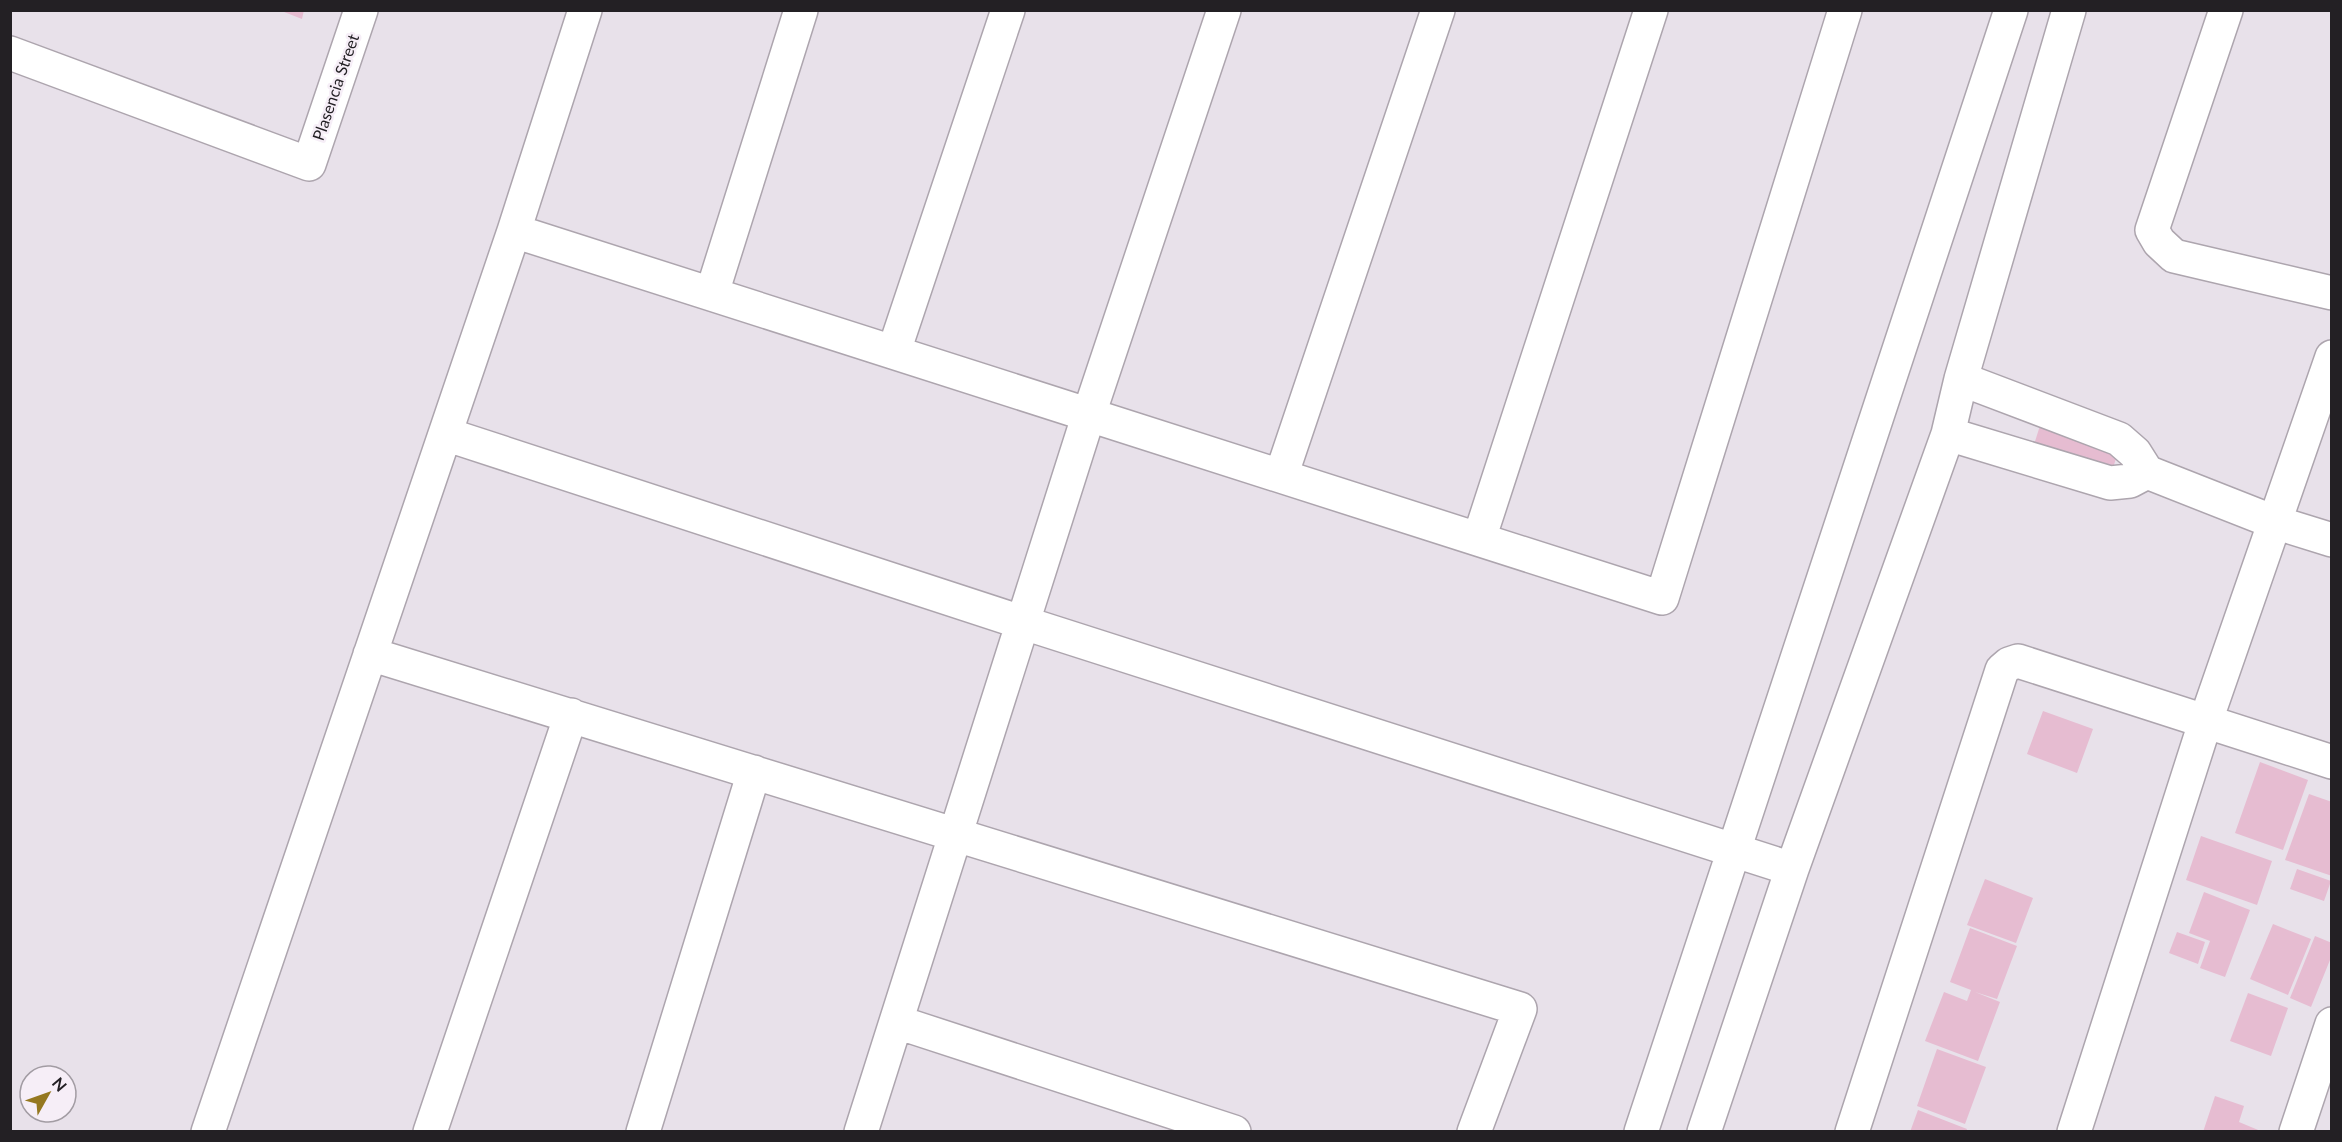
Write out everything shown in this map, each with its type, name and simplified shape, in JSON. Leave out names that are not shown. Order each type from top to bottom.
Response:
[{"type":"street","name":"Plasencia Street","points":[[10,53],[309,164],[361,10]]},
{"type":"street","points":[[208,1131],[514,231],[585,10]]},
{"type":"street","points":[[712,293],[801,10]]},
{"type":"street","points":[[894,351],[1008,10]]},
{"type":"street","points":[[861,1131],[1089,414],[1224,10]]},
{"type":"street","points":[[1281,476],[1438,10]]},
{"type":"street","points":[[1479,539],[1651,10]]},
{"type":"street","points":[[514,231],[1662,598],[1845,10]]},
{"type":"street","points":[[1641,1131],[1732,849],[2011,10]]},
{"type":"street","points":[[1704,1131],[1792,869],[1948,434],[1961,379],[2069,10]]},
{"type":"street","points":[[2226,10],[2152,230],[2159,243],[2174,256],[2331,293]]},
{"type":"street","points":[[2074,1131],[2205,723],[2331,357]]},
{"type":"street","points":[[1961,379],[2119,439],[2135,453],[2147,472],[2274,522],[2331,540]]},
{"type":"street","points":[[445,434],[1024,623],[1792,869]]},
{"type":"street","points":[[1948,434],[2110,483],[2130,481],[2147,472]]},
{"type":"street","points":[[370,654],[1520,1009],[1474,1131]]},
{"type":"street","points":[[1852,1131],[2002,670],[2009,664],[2018,661],[2331,762]]},
{"type":"street","points":[[430,1131],[571,715]]},
{"type":"street","points":[[643,1131],[754,772]]},
{"type":"street","points":[[897,1022],[1234,1131]]},
{"type":"street","points":[[2296,1131],[2331,1024]]},
{"type":"building","points":[[279,10],[304,10],[302,19]]},
{"type":"building","points":[[2043,416],[2121,442],[2110,478],[2032,451]]},
{"type":"building","points":[[2043,711],[2093,729],[2077,773],[2027,754]]},
{"type":"building","points":[[2260,762],[2308,780],[2283,850],[2235,833]]},
{"type":"building","points":[[2309,794],[2332,802],[2332,876],[2285,860]]},
{"type":"building","points":[[2201,836],[2272,861],[2257,905],[2186,880]]},
{"type":"building","points":[[2297,869],[2331,881],[2324,901],[2290,889]]},
{"type":"building","points":[[1985,879],[2033,898],[2016,943],[1967,925]]},
{"type":"building","points":[[2204,892],[2250,910],[2225,977],[2200,968],[2210,941],[2189,933]]},
{"type":"building","points":[[2273,924],[2311,939],[2288,995],[2250,979]]},
{"type":"building","points":[[1970,928],[2017,946],[1997,999],[1975,992],[2000,1002],[1978,1061],[1925,1041],[1944,992],[1967,1001],[1971,990],[1950,982]]},
{"type":"building","points":[[2177,932],[2205,942],[2198,964],[2169,953]]},
{"type":"building","points":[[2315,936],[2332,943],[2332,955],[2311,1007],[2290,998]]},
{"type":"building","points":[[2248,993],[2288,1008],[2271,1056],[2230,1041]]},
{"type":"building","points":[[1937,1049],[1986,1067],[1965,1124],[1917,1106]]},
{"type":"building","points":[[2215,1096],[2244,1106],[2239,1122],[2263,1132],[2203,1132]]},
{"type":"building","points":[[1918,1110],[1967,1129],[1966,1132],[1910,1132]]}]
